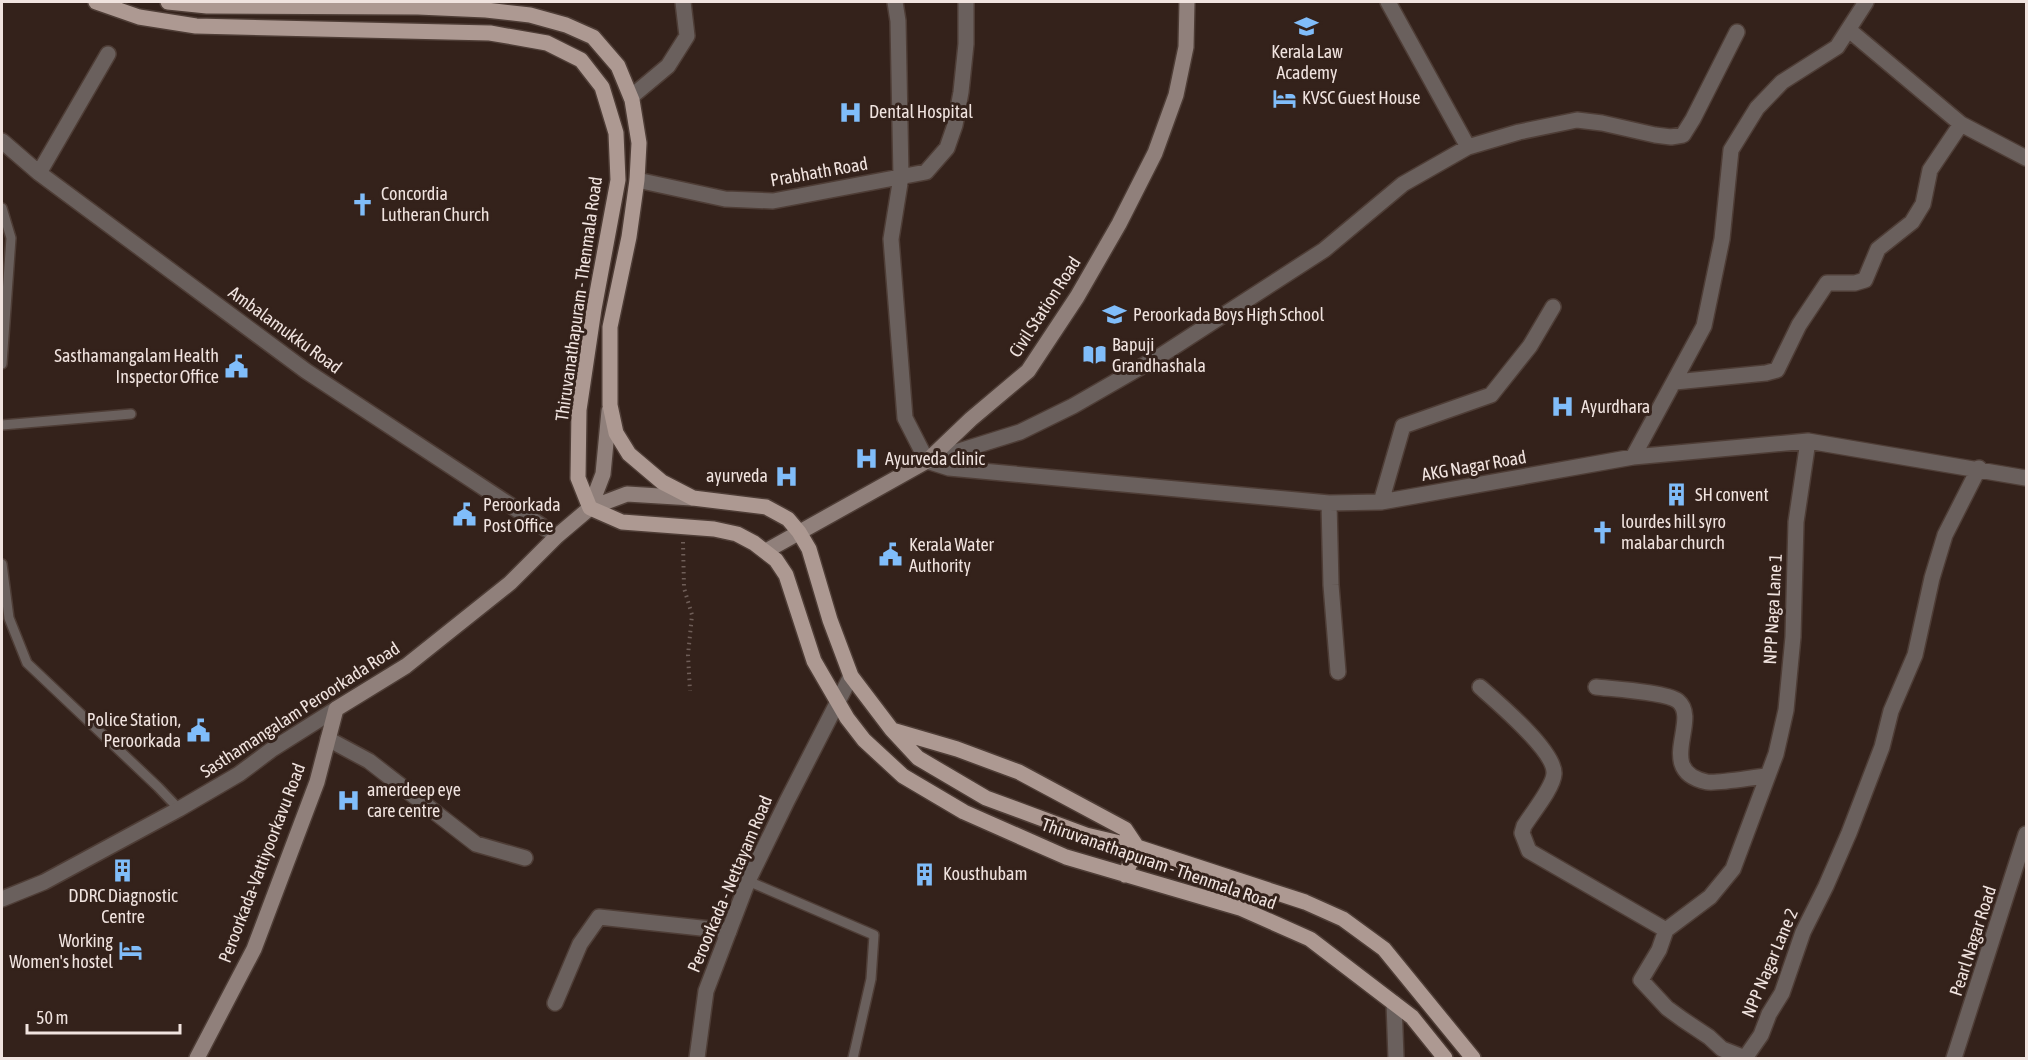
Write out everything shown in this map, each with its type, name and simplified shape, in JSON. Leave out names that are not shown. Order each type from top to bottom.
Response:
[{"type":"main road","name":"Thiruvanathapuram - Thenmala Road","points":[[96,2],[139,17],[196,26],[490,33],[547,43],[581,60],[602,87],[615,133],[618,180],[594,309],[579,410],[578,478],[590,508],[622,522],[714,529],[737,534],[766,551],[776,560],[786,575],[814,661],[838,700],[846,718],[864,740],[903,776],[964,812],[1066,856],[1240,908],[1311,939],[1412,1017],[1445,1059]]},
{"type":"main road","points":[[168,2],[207,6],[307,4],[388,8],[418,4],[530,15],[566,25],[593,37],[618,66],[631,97],[639,143],[637,180],[629,237],[610,327],[610,405],[603,474],[590,508]]},
{"type":"main road","name":"Civil Station Road","points":[[766,551],[927,461],[971,419],[1028,371],[1077,297],[1119,224],[1155,153],[1176,95],[1186,47],[1187,2]]},
{"type":"main road","points":[[387,32],[388,8]]},
{"type":"main road","points":[[608,238],[629,237]]},
{"type":"main road","points":[[610,405],[616,433],[629,454],[662,482],[693,498]]},
{"type":"main road","points":[[590,508],[627,494],[693,498],[771,508],[788,519],[799,532]]},
{"type":"main road","name":"Sasthamangalam Peroorkada Road","points":[[336,709],[406,666],[510,584],[557,536],[590,508]]},
{"type":"main road","name":"Thiruvanathapuram - Thenmala Road","points":[[799,532],[810,549],[830,620],[851,676],[892,730],[918,758],[986,798],[1086,835],[1137,847],[1305,902],[1343,919],[1384,950],[1473,1059]]},
{"type":"main road","name":"Peroorkada-Vattiyoorkavu Road","points":[[197,1059],[254,949],[317,782],[336,709]]},
{"type":"main road","points":[[892,730],[957,749],[1019,772],[1125,829],[1137,847],[1125,875]]},
{"type":"main road","points":[[1394,1003],[1414,984]]},
{"type":"street","points":[[631,97],[668,66],[687,36],[683,2]]},
{"type":"street","points":[[895,2],[898,21],[901,177],[891,239],[905,418],[927,461],[1020,432],[1073,406],[1160,356],[1324,250],[1403,184],[1468,147],[1519,132],[1577,120],[1602,123],[1654,135],[1671,137],[1683,135],[1693,120],[1737,32]]},
{"type":"street","name":"Prabhath Road","points":[[637,180],[725,199],[773,201],[926,172],[947,148],[955,125],[962,92],[966,44],[966,2]]},
{"type":"street","points":[[1388,2],[1468,147]]},
{"type":"street","points":[[1633,457],[1704,327],[1722,239],[1731,150],[1757,108],[1782,82],[1837,47],[1866,2]]},
{"type":"street","points":[[1849,30],[1961,124],[2026,158]]},
{"type":"street","points":[[39,173],[108,54]]},
{"type":"street","points":[[1675,382],[1767,373],[1776,370],[1799,325],[1827,283],[1856,283],[1865,280],[1878,249],[1912,222],[1923,204],[1930,170],[1961,124]]},
{"type":"street","name":"Ambalamukku Road","points":[[2,141],[39,173],[306,371],[557,536]]},
{"type":"street","points":[[1381,502],[1403,426],[1491,395],[1530,346],[1553,307]]},
{"type":"street","name":"AKG Nagar Road","points":[[927,461],[949,468],[1329,503],[1381,502],[1633,457],[1808,441],[2026,477]]},
{"type":"street","name":"NPP Naga Lane 1","points":[[1666,930],[1710,897],[1733,869],[1776,754],[1786,710],[1793,637],[1796,522],[1808,441]]},
{"type":"street","name":"NPP Nagar Lane 2","points":[[1666,930],[1659,950],[1641,980],[1667,1008],[1708,1036],[1722,1049],[1745,1058],[1761,1035],[1769,1014],[1782,993],[1803,932],[1849,833],[1882,747],[1891,711],[1915,654],[1932,578],[1945,535],[1979,468]]},
{"type":"street","points":[[1329,503],[1331,585],[1338,672]]},
{"type":"street","name":"Peroorkada - Nettayam Road","points":[[697,1059],[706,991],[748,881],[851,676]]},
{"type":"street","points":[[1480,687],[1521,724],[1549,758],[1554,769],[1552,781],[1524,826],[1522,833],[1529,850],[1666,930]]},
{"type":"street","points":[[1596,687],[1668,697],[1679,702],[1684,711],[1681,764],[1690,776],[1709,782],[1767,776]]},
{"type":"street","name":"Sasthamangalam Peroorkada Road","points":[[2,899],[44,882],[179,809],[239,774],[271,750],[336,709]]},
{"type":"street","points":[[328,739],[369,761],[476,844],[525,858]]},
{"type":"street","name":"Pearl Nagar Road","points":[[1954,1059],[2026,834]]},
{"type":"street","points":[[555,1003],[580,944],[599,917],[729,931]]},
{"type":"street","points":[[1394,1003],[1396,1059]]},
{"type":"lane","points":[[2,208],[11,238],[2,364]]},
{"type":"lane","points":[[2,425],[131,414]]},
{"type":"lane","points":[[2,564],[9,618],[27,663],[179,809]]},
{"type":"lane","points":[[748,881],[873,935],[871,979],[853,1059]]},
{"type":"path","points":[[682,526],[684,588],[692,615],[688,655],[690,691]]},
{"type":"place","name":"Kerala Law Academy","points":[[1307,26]]},
{"type":"place","name":"KVSC Guest House","points":[[1284,98]]},
{"type":"place","name":"Dental Hospital","points":[[851,112]]},
{"type":"place","name":"Concordia Lutheran Church","points":[[363,204]]},
{"type":"place","name":"Peroorkada Boys High School","points":[[1115,315]]},
{"type":"place","name":"Bapuji Grandhashala","points":[[1094,355]]},
{"type":"place","name":"Sasthamangalam Health Inspector Office","points":[[237,366]]},
{"type":"place","name":"Ayurdhara","points":[[1563,407]]},
{"type":"place","name":"Ayurveda clinic","points":[[867,459]]},
{"type":"place","name":"ayurveda","points":[[786,476]]},
{"type":"place","name":"SH convent","points":[[1677,495]]},
{"type":"place","name":"Peroorkada Post Office","points":[[465,515]]},
{"type":"place","name":"lourdes hill syro malabar church","points":[[1603,532]]},
{"type":"place","name":"Kerala Water Authority","points":[[891,555]]},
{"type":"place","name":"Police Station, Peroorkada","points":[[199,730]]},
{"type":"place","name":"amerdeep eye care centre","points":[[349,800]]},
{"type":"place","name":"DDRC Diagnostic Centre","points":[[123,870]]},
{"type":"place","name":"Kousthubam","points":[[925,874]]},
{"type":"place","name":"Working Women's hostel","points":[[131,951]]}]
